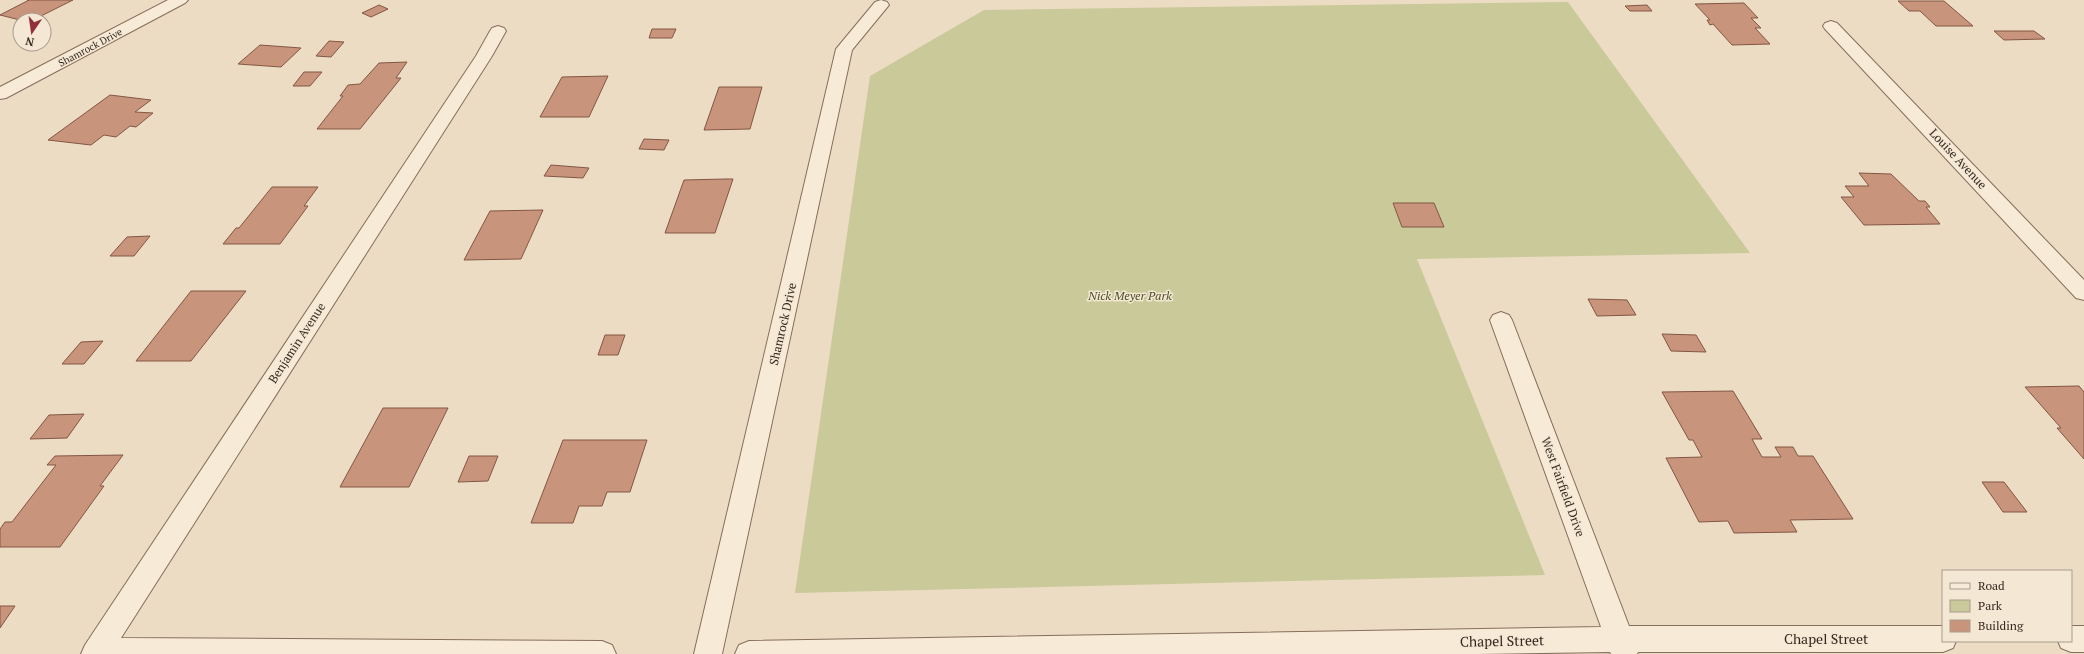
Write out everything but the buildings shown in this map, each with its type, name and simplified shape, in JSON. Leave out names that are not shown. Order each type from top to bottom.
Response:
[{"type":"street","name":"Shamrock Drive","points":[[0,94],[180,0]]},
{"type":"street","name":"Shamrock Drive","points":[[708,654],[844,49],[881,5]]},
{"type":"street","name":"Louise Avenue","points":[[1831,26],[2084,293]]},
{"type":"street","name":"Benjamin Avenue","points":[[96,652],[484,56],[498,32]]},
{"type":"street","name":"West Fairfield Drive","points":[[1501,320],[1622,647]]},
{"type":"street","name":"Chapel Street","points":[[749,654],[1622,647],[1942,639]]},
{"type":"street","points":[[2072,639],[2084,639]]},
{"type":"street","points":[[96,652],[602,654]]},
{"type":"green space","name":"Nick Meyer Park","points":[[1568,2],[1750,253],[1417,259],[1545,575],[795,593],[870,76],[984,10]]}]
